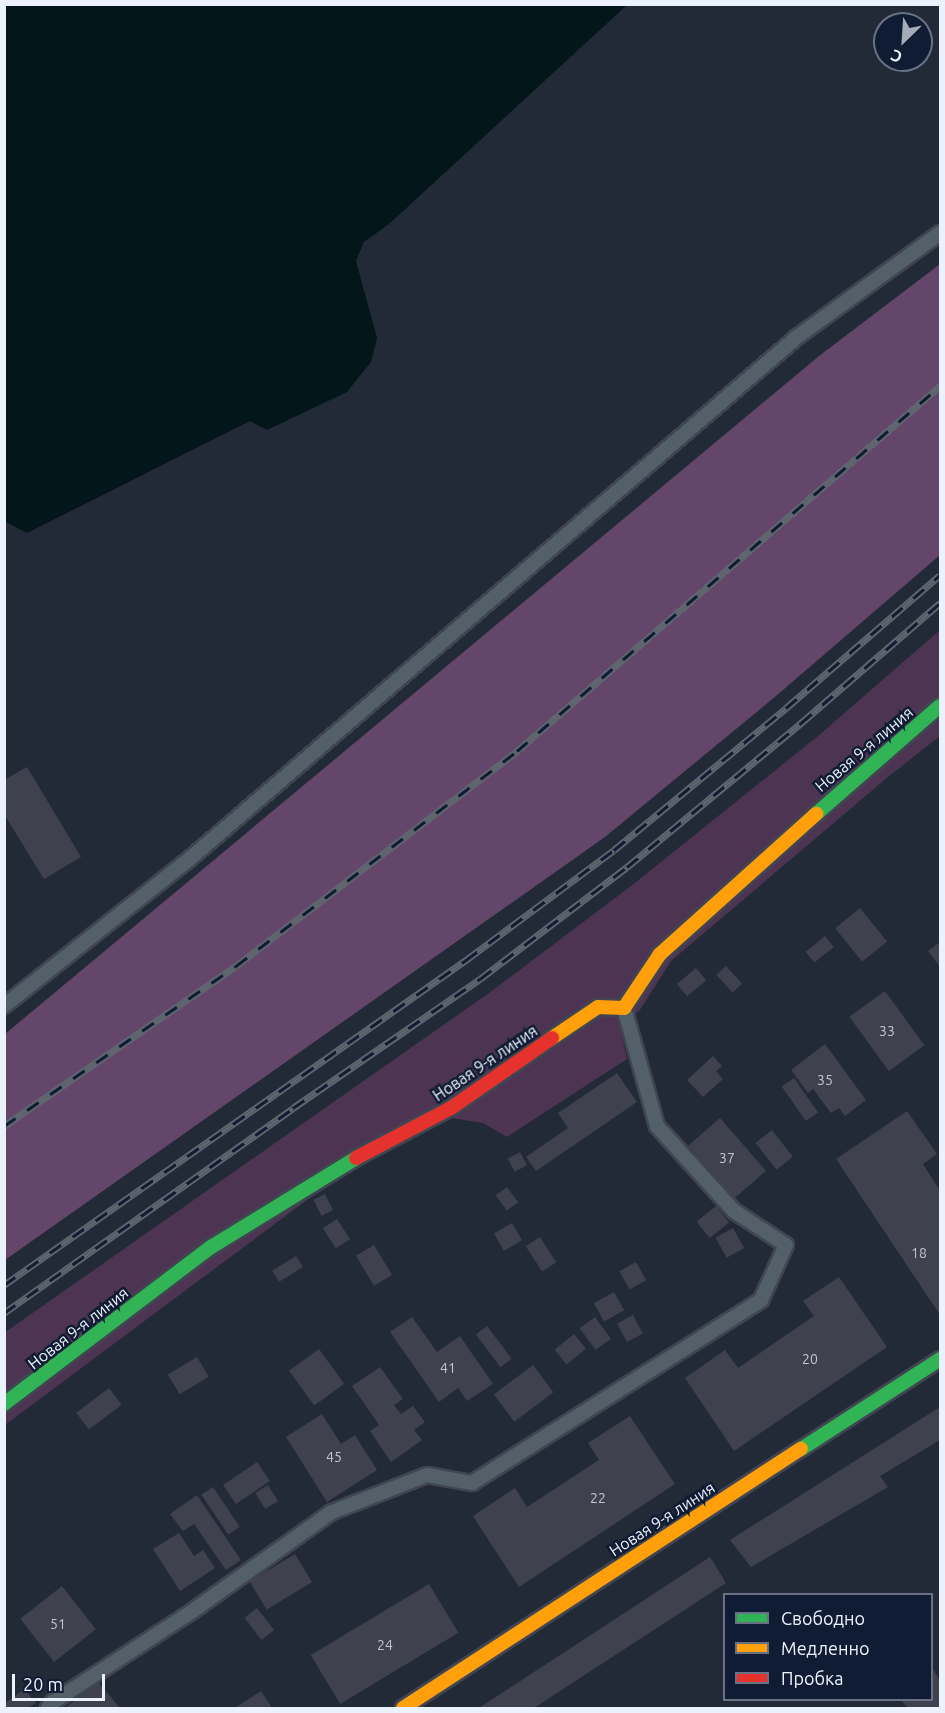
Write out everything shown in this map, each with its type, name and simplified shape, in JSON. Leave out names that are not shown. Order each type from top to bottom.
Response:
[{"type":"street","name":"Новая 9-я линия","points":[[4,1404],[211,1247],[333,1171],[451,1108],[598,1007],[624,1008],[660,954],[770,852],[940,706]]},
{"type":"street","name":"Новая 9-я линия","points":[[403,1708],[755,1477],[940,1359]]},
{"type":"lane","points":[[4,1006],[186,862],[797,337],[940,233]]},
{"type":"lane","points":[[48,1708],[53,1701],[194,1610],[332,1512],[428,1475],[472,1483],[761,1300],[786,1245],[735,1211],[657,1126],[624,1008]]},
{"type":"shaded area","points":[[4,5],[627,5],[389,224],[364,242],[356,261],[377,338],[371,362],[347,392],[267,430],[250,421],[27,533],[4,521]]},
{"type":"shaded area","points":[[940,264],[940,555],[776,696],[605,837],[5,1260],[5,1034],[819,356]]},
{"type":"shaded area","points":[[940,630],[940,736],[888,777],[671,961],[640,1010],[620,1027],[627,1059],[507,1137],[483,1123],[451,1118],[331,1182],[5,1425],[4,1333],[489,993],[631,886],[818,736]]},
{"type":"building","points":[[27,767],[81,857],[44,879],[4,814],[4,780]]},
{"type":"building","points":[[860,908],[887,941],[862,962],[835,928]]},
{"type":"building","points":[[825,936],[834,947],[814,963],[806,952]]},
{"type":"building","points":[[940,942],[940,967],[928,951]]},
{"type":"building","points":[[726,966],[742,984],[732,993],[716,975]]},
{"type":"building","points":[[696,968],[706,980],[687,996],[677,984]]},
{"type":"building","points":[[885,991],[924,1045],[889,1071],[849,1017]]},
{"type":"building","points":[[825,1044],[866,1100],[845,1116],[839,1108],[831,1113],[813,1089],[808,1093],[791,1070]]},
{"type":"building","points":[[713,1056],[722,1066],[716,1071],[723,1079],[703,1097],[687,1080]]},
{"type":"building","points":[[617,1073],[637,1102],[536,1171],[526,1157],[568,1128],[558,1113]]},
{"type":"building","points":[[794,1078],[818,1112],[806,1121],[782,1087]]},
{"type":"building","points":[[907,1111],[937,1154],[923,1164],[940,1191],[940,1315],[836,1159]]},
{"type":"building","points":[[720,1118],[766,1171],[734,1198],[688,1146]]},
{"type":"building","points":[[772,1130],[793,1157],[776,1170],[755,1143]]},
{"type":"building","points":[[520,1152],[527,1165],[515,1172],[508,1159]]},
{"type":"building","points":[[507,1187],[518,1202],[507,1211],[496,1195]]},
{"type":"building","points":[[325,1194],[333,1210],[322,1216],[313,1200]]},
{"type":"building","points":[[716,1206],[729,1222],[710,1238],[697,1222]]},
{"type":"building","points":[[337,1219],[350,1239],[336,1248],[323,1228]]},
{"type":"building","points":[[512,1223],[522,1240],[504,1251],[494,1234]]},
{"type":"building","points":[[733,1228],[744,1248],[727,1258],[716,1238]]},
{"type":"building","points":[[540,1237],[556,1262],[542,1271],[526,1246]]},
{"type":"building","points":[[374,1245],[392,1275],[374,1286],[356,1256]]},
{"type":"building","points":[[296,1256],[303,1267],[279,1282],[272,1271]]},
{"type":"building","points":[[636,1262],[646,1280],[630,1290],[619,1271]]},
{"type":"building","points":[[839,1277],[887,1347],[734,1451],[685,1378],[725,1350],[738,1368],[814,1316],[803,1301]]},
{"type":"building","points":[[614,1292],[624,1310],[604,1322],[594,1303]]},
{"type":"building","points":[[633,1315],[643,1334],[627,1342],[617,1323]]},
{"type":"building","points":[[412,1317],[437,1352],[460,1336],[493,1384],[467,1401],[458,1388],[439,1402],[390,1332]]},
{"type":"building","points":[[595,1317],[611,1339],[595,1350],[580,1328]]},
{"type":"building","points":[[487,1326],[512,1359],[500,1367],[476,1334]]},
{"type":"building","points":[[574,1334],[586,1349],[567,1364],[555,1350]]},
{"type":"building","points":[[319,1349],[344,1384],[314,1406],[289,1371]]},
{"type":"building","points":[[197,1357],[209,1377],[180,1394],[168,1375]]},
{"type":"building","points":[[533,1365],[553,1392],[514,1422],[494,1394]]},
{"type":"building","points":[[380,1367],[403,1399],[394,1405],[401,1414],[413,1406],[425,1422],[414,1430],[422,1440],[391,1462],[370,1431],[379,1425],[352,1386]]},
{"type":"building","points":[[109,1388],[122,1405],[89,1429],[76,1413]]},
{"type":"building","points":[[940,1407],[940,1440],[880,1476],[888,1487],[751,1567],[730,1540]]},
{"type":"building","points":[[322,1414],[341,1444],[355,1435],[377,1470],[327,1502],[286,1437]]},
{"type":"building","points":[[630,1416],[675,1484],[519,1587],[473,1516],[515,1488],[527,1507],[599,1460],[588,1443]]},
{"type":"building","points":[[257,1462],[270,1481],[236,1504],[223,1485]]},
{"type":"building","points":[[268,1485],[278,1501],[265,1509],[255,1493]]},
{"type":"building","points":[[213,1487],[240,1527],[228,1535],[201,1495]]},
{"type":"building","points":[[197,1495],[241,1560],[226,1570],[194,1524],[183,1531],[170,1514]]},
{"type":"building","points":[[179,1533],[194,1556],[203,1550],[215,1568],[180,1591],[153,1549]]},
{"type":"building","points":[[295,1554],[312,1582],[267,1610],[250,1581]]},
{"type":"building","points":[[710,1557],[726,1583],[534,1708],[479,1708]]},
{"type":"building","points":[[429,1584],[458,1633],[340,1704],[311,1655]]},
{"type":"building","points":[[62,1586],[96,1629],[54,1662],[20,1619]]},
{"type":"building","points":[[257,1608],[274,1630],[262,1640],[244,1618]]},
{"type":"building","points":[[933,1670],[940,1680],[940,1708],[908,1708],[902,1701],[933,1701]]},
{"type":"building","points":[[98,1682],[120,1708],[65,1708]]},
{"type":"building","points":[[24,1689],[36,1703],[28,1708],[6,1708],[4,1704]]},
{"type":"building","points":[[261,1691],[272,1708],[235,1708]]},
{"type":"railway","points":[[4,1126],[236,966],[517,751],[940,386]]},
{"type":"railway","points":[[4,1285],[466,960],[614,850],[786,708],[940,575]]},
{"type":"railway","points":[[4,1313],[293,1108],[480,979],[627,867],[801,723],[940,603]]},
{"type":"traffic: fast","points":[[816,814],[940,706]]},
{"type":"traffic: fast","points":[[4,1404],[211,1247],[356,1158]]},
{"type":"traffic: fast","points":[[801,1449],[940,1359]]},
{"type":"traffic: slow","points":[[552,1038],[598,1007],[624,1008],[660,954],[816,814]]},
{"type":"traffic: slow","points":[[403,1708],[801,1449]]},
{"type":"traffic: jam","points":[[356,1158],[451,1108],[552,1038]]}]
